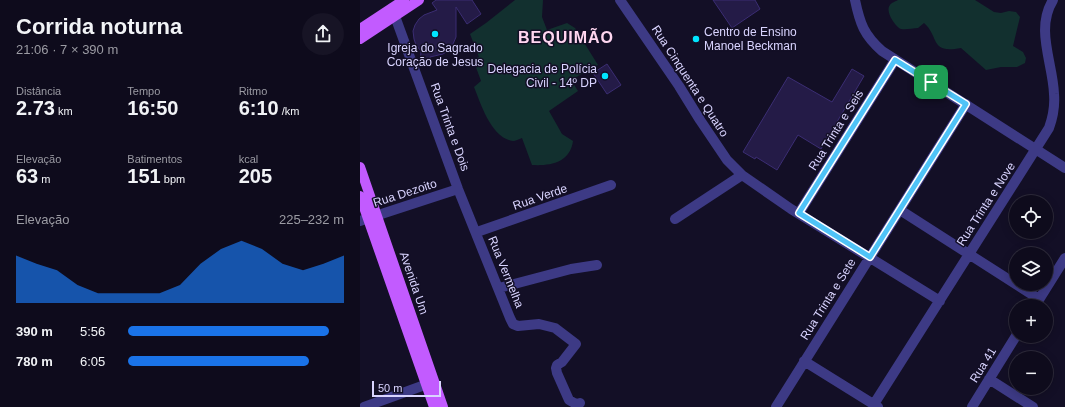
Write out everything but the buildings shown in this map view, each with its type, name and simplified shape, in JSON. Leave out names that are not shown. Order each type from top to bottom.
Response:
[{"type":"main road","points":[[360,39],[394,12],[404,0]]},
{"type":"main road","points":[[360,29],[419,0]]},
{"type":"main road","name":"Avenida Um","points":[[360,167],[368,218]]},
{"type":"main road","name":"Avenida Um","points":[[360,196],[430,383],[443,407]]},
{"type":"main road","name":"Avenida Um","points":[[430,383],[434,407]]},
{"type":"street","name":"Rua Cinquenta e Quatro","points":[[620,0],[679,86],[727,160],[742,175],[799,213],[940,301]]},
{"type":"street","points":[[855,0],[863,28],[871,41],[895,60],[1065,168]]},
{"type":"street","name":"Rua Trinta e Nove","points":[[876,406],[1049,128],[1052,120],[1054,104],[1054,87],[1044,27],[1046,13],[1053,0]]},
{"type":"street","name":"Rua Trinta e Dois","points":[[394,12],[458,189],[477,232]]},
{"type":"street","name":"Rua Trinta e Seis","points":[[799,213],[895,60]]},
{"type":"street","name":"Rua Trinta e Sete","points":[[776,407],[966,104]]},
{"type":"street","points":[[675,219],[742,175]]},
{"type":"street","name":"Rua Verde","points":[[477,232],[611,185]]},
{"type":"street","name":"Rua Dezoito","points":[[368,218],[458,189]]},
{"type":"street","points":[[900,210],[969,255],[1031,299]]},
{"type":"street","name":"Rua Vermelha","points":[[477,232],[514,324],[518,326],[539,324],[555,328],[576,344],[556,368],[569,400],[580,404]]},
{"type":"street","points":[[1039,299],[1065,258]]},
{"type":"street","points":[[499,288],[571,268],[597,265]]},
{"type":"street","name":"Rua 41","points":[[972,407],[1012,343]]},
{"type":"street","points":[[804,361],[876,406]]},
{"type":"street","points":[[989,379],[1034,407]]},
{"type":"street","points":[[364,407],[430,383]]},
{"type":"green space","points":[[515,0],[543,0],[542,17],[547,30],[567,23],[575,28],[598,65],[571,80],[578,91],[549,111],[562,134],[573,141],[568,154],[563,159],[552,164],[532,165],[522,138],[513,141],[505,139],[499,134],[488,119],[474,87],[481,81],[473,59],[479,57],[470,34]]},
{"type":"green space","points":[[898,0],[975,0],[994,12],[1016,12],[1020,17],[1013,46],[1023,52],[1026,58],[1025,63],[1017,67],[1001,67],[986,70],[961,48],[944,49],[939,46],[929,28],[924,23],[918,28],[901,29],[893,21],[889,14],[891,4]]},
{"type":"place","name":"Igreja do Sagrado Coração de Jesus","points":[[435,34]]},
{"type":"place","name":"Centro de Ensino Manoel Beckman","points":[[696,39]]},
{"type":"place","name":"Delegacia de Polícia Civil - 14º DP","points":[[605,76]]},
{"type":"district","name":"BEQUIMÃO","points":[[566,37]]},
{"type":"route","points":[[895,60],[931,82],[966,104],[870,257],[799,213],[895,60]]}]
